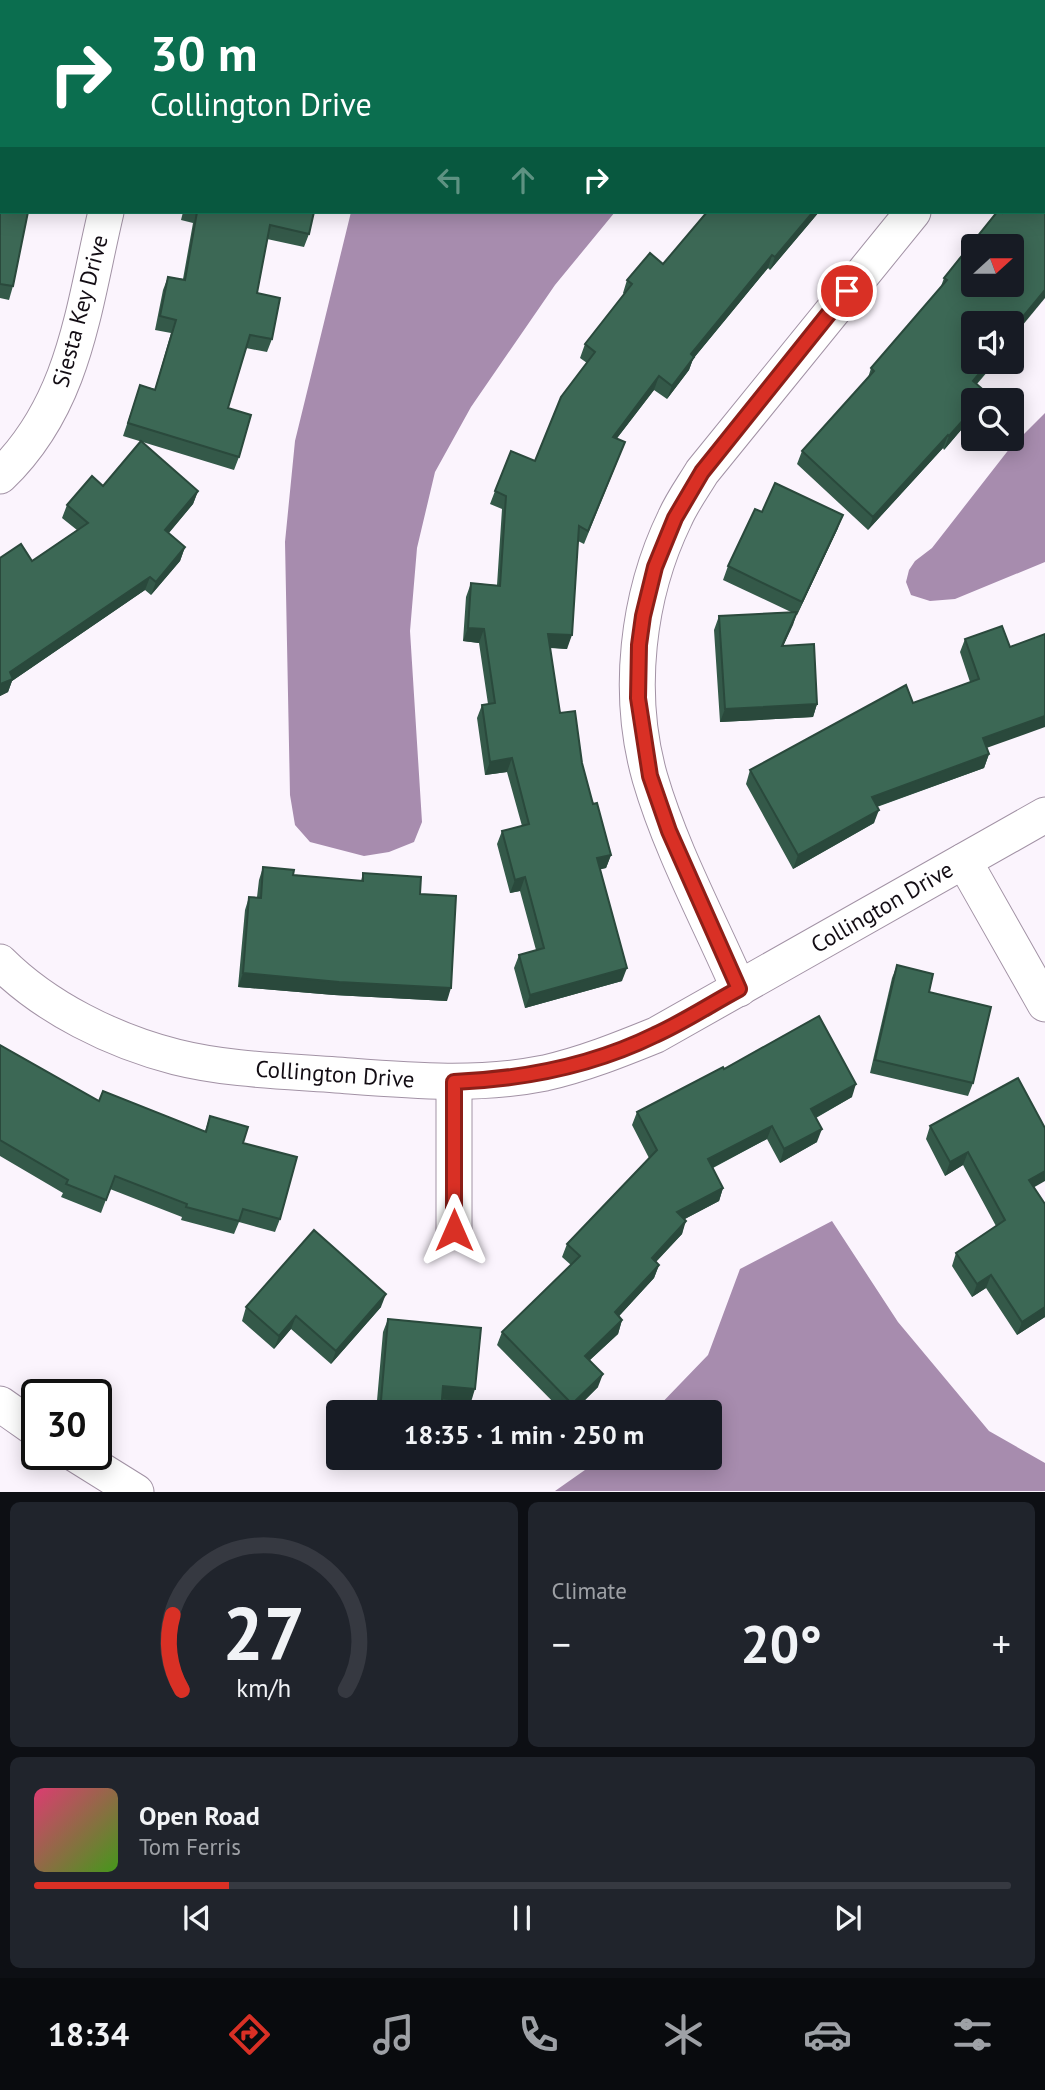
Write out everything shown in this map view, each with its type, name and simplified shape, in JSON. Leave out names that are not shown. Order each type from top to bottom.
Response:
[{"type":"street","name":"Siesta Key Drive","points":[[0,476],[36,435],[62,386],[71,360],[106,214]]},
{"type":"street","points":[[739,989],[669,831],[650,776],[638,698],[639,645],[643,616],[655,567],[670,530],[702,472],[910,214]]},
{"type":"street","name":"Collington Drive","points":[[2,967],[72,1016],[123,1039],[176,1057],[230,1066],[454,1082],[544,1073],[601,1058],[656,1035],[1045,816]]},
{"type":"street","points":[[964,861],[1045,1004]]},
{"type":"street","points":[[454,1082],[454,1230]]},
{"type":"street","points":[[0,1404],[21,1419]]},
{"type":"street","points":[[101,1470],[136,1492]]},
{"type":"shaded area","points":[[351,214],[613,214],[555,285],[471,407],[435,472],[417,548],[410,631],[422,822],[414,842],[389,852],[364,856],[310,842],[295,825],[290,795],[285,542],[295,441]]},
{"type":"shaded area","points":[[1045,413],[1045,562],[955,599],[930,601],[911,595],[906,582],[915,561],[932,548],[1008,451],[1024,451],[1024,434]]},
{"type":"shaded area","points":[[832,1221],[898,1322],[989,1431],[1045,1463],[1045,1491],[555,1491],[585,1470],[722,1470],[722,1400],[665,1400],[708,1355],[740,1269]]},
{"type":"building","points":[[0,214],[28,214],[13,286],[0,284]]},
{"type":"building","points":[[197,214],[314,214],[309,234],[270,225],[257,293],[280,298],[272,339],[250,335],[228,408],[251,415],[239,457],[128,423],[140,385],[155,390],[176,320],[160,316],[168,277],[185,280]]},
{"type":"building","points":[[705,214],[811,214],[775,257],[772,255],[691,354],[694,357],[672,386],[659,376],[613,437],[625,442],[588,531],[579,526],[572,635],[548,634],[560,713],[575,711],[582,763],[593,804],[597,803],[611,855],[597,858],[627,968],[530,995],[519,955],[544,948],[525,877],[515,880],[502,831],[529,824],[512,758],[490,762],[482,705],[495,703],[484,629],[468,628],[471,583],[500,586],[506,496],[495,491],[511,451],[535,461],[561,397],[595,352],[585,344],[632,284],[627,280],[650,253],[663,264]]},
{"type":"building","points":[[995,214],[1045,214],[1045,290],[1024,315],[1024,311],[961,311],[961,374],[979,374],[973,381],[981,388],[961,388],[961,422],[873,517],[802,451],[874,371],[871,368],[947,280],[944,278],[961,257],[961,298],[1024,298],[1024,234],[979,234]]},
{"type":"building","points":[[141,441],[198,491],[165,530],[185,547],[156,582],[150,577],[10,672],[13,679],[0,684],[0,558],[21,544],[32,561],[88,523],[67,505],[92,476],[103,486]]},
{"type":"building","points":[[775,483],[843,515],[802,602],[728,566],[755,509],[762,512]]},
{"type":"building","points":[[797,612],[782,646],[814,644],[817,704],[725,709],[719,616]]},
{"type":"building","points":[[1002,626],[1010,647],[1045,634],[1045,716],[983,738],[989,754],[872,797],[879,810],[798,855],[750,770],[906,685],[913,703],[979,679],[965,639]]},
{"type":"building","points":[[263,867],[294,870],[293,875],[363,881],[363,873],[421,877],[420,894],[456,896],[451,988],[243,973],[249,897],[261,898]]},
{"type":"building","points":[[897,965],[933,974],[929,992],[991,1007],[973,1083],[875,1060]]},
{"type":"building","points":[[819,1016],[856,1084],[811,1109],[822,1129],[784,1149],[772,1126],[708,1159],[723,1188],[677,1212],[686,1221],[652,1258],[659,1265],[615,1312],[622,1320],[585,1356],[603,1374],[576,1400],[568,1400],[502,1332],[580,1256],[567,1244],[657,1150],[637,1112],[723,1067],[724,1069]]},
{"type":"building","points":[[0,1045],[99,1101],[103,1091],[206,1132],[210,1116],[248,1127],[243,1143],[297,1157],[280,1219],[243,1209],[239,1221],[186,1207],[187,1204],[115,1176],[106,1200],[66,1184],[68,1180],[0,1140]]},
{"type":"building","points":[[1018,1078],[1045,1128],[1045,1171],[1029,1180],[1045,1204],[1045,1307],[1022,1322],[991,1275],[977,1284],[956,1253],[1005,1220],[968,1152],[950,1162],[930,1126]]},
{"type":"building","points":[[314,1230],[386,1294],[336,1351],[296,1316],[279,1336],[246,1307]]},
{"type":"building","points":[[388,1319],[481,1328],[475,1389],[443,1386],[442,1400],[381,1400]]},
{"type":"route","points":[[454,1230],[454,1082],[544,1073],[601,1058],[656,1035],[739,989],[669,831],[650,776],[638,698],[639,645],[643,616],[655,567],[675,518],[702,472],[847,291]]}]
